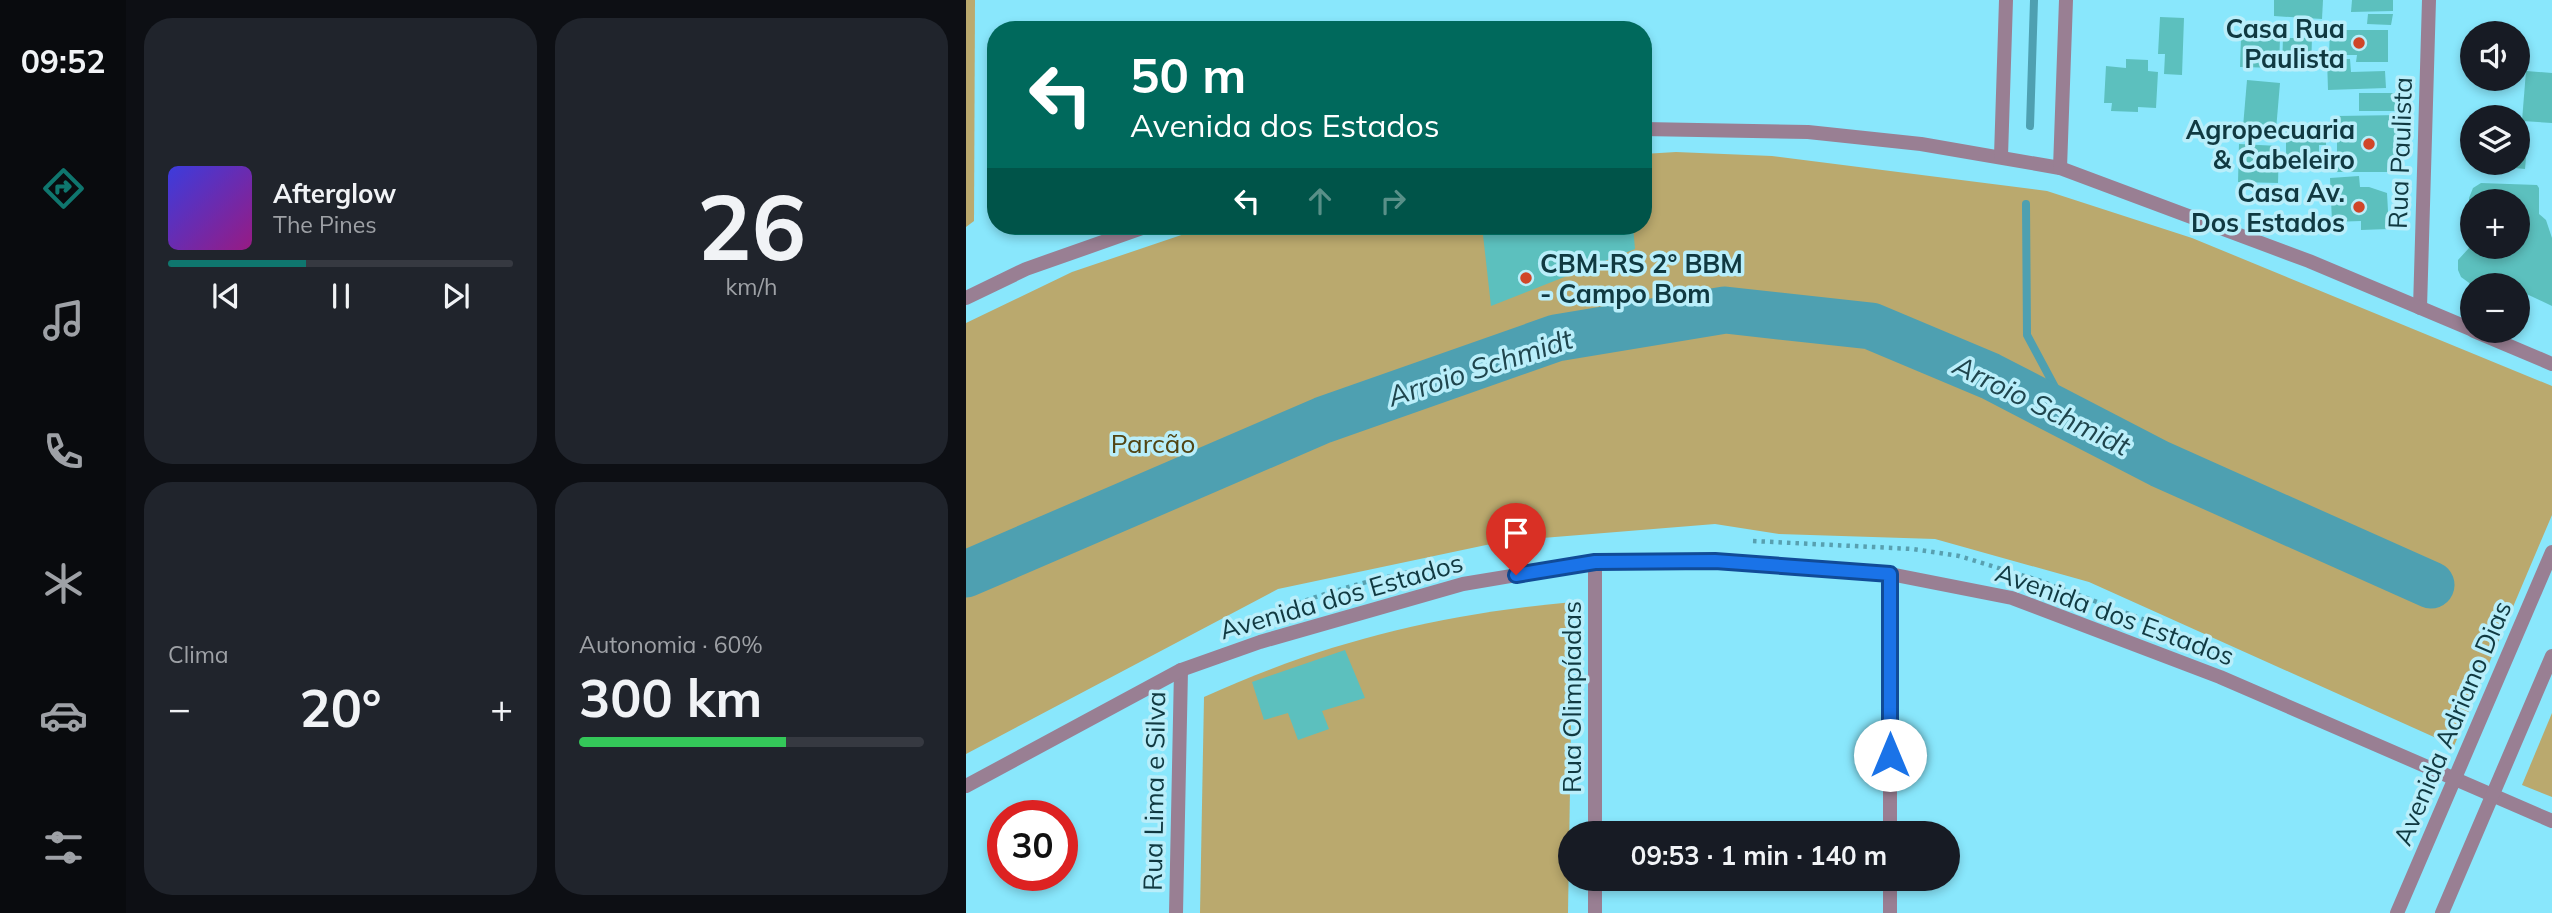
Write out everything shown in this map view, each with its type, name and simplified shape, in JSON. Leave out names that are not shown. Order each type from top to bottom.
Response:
[{"type":"street","points":[[2001,156],[2006,0]]},
{"type":"street","points":[[2060,168],[2066,0]]},
{"type":"street","name":"Rua Paulista","points":[[2420,308],[2429,0]]},
{"type":"street","points":[[1652,129],[1808,132],[1921,144],[2060,168],[2309,261],[2460,325]]},
{"type":"street","points":[[966,298],[1026,269],[1122,235]]},
{"type":"street","points":[[2502,343],[2552,364]]},
{"type":"street","name":"Avenida Adriano Dias","points":[[2397,913],[2552,552]]},
{"type":"street","name":"Avenida dos Estados","points":[[966,786],[1181,670],[1260,642],[1463,584],[1595,562],[1715,561],[1890,574],[2012,598],[2220,677],[2495,793],[2552,821]]},
{"type":"street","name":"Rua Olimpíadas","points":[[1595,562],[1595,821]]},
{"type":"street","points":[[1890,574],[1890,821]]},
{"type":"street","points":[[2442,913],[2552,656]]},
{"type":"street","name":"Rua Lima e Silva","points":[[1175,913],[1181,670]]},
{"type":"street","points":[[1595,891],[1595,913]]},
{"type":"street","points":[[1890,891],[1890,913]]},
{"type":"path","points":[[1746,541],[1913,549],[1959,556],[2041,581],[2145,620],[2227,656]]},
{"type":"path","points":[[1237,626],[1297,601],[1447,566]]},
{"type":"green space","points":[[966,0],[975,0],[974,221],[966,227]]},
{"type":"green space","name":"Parcão","points":[[1652,153],[1772,156],[2047,191],[2192,238],[2552,386],[2552,515],[2454,746],[2089,582],[1935,539],[1779,534],[1715,524],[1505,541],[1278,589],[966,754],[966,323],[1072,272],[1181,235],[1652,235]]},
{"type":"green space","points":[[1573,602],[1569,821],[1558,821],[1558,891],[1568,891],[1568,913],[1200,913],[1204,697],[1294,661],[1384,633],[1524,607]]},
{"type":"green space","points":[[2552,713],[2552,797],[2522,785]]},
{"type":"building","points":[[2274,0],[2323,0],[2322,19],[2274,16]]},
{"type":"building","name":"Casa Rua Paulista","points":[[2352,0],[2393,0],[2393,11],[2351,12]]},
{"type":"building","name":"Casa Rua Paulista","points":[[2368,14],[2393,14],[2391,25],[2367,24]]},
{"type":"building","points":[[2160,17],[2184,18],[2182,75],[2164,74],[2165,54],[2158,54]]},
{"type":"building","name":"Casa Rua Paulista","points":[[2330,30],[2388,30],[2388,62],[2356,62],[2357,55],[2329,55]]},
{"type":"building","points":[[2241,37],[2280,38],[2279,68],[2240,67]]},
{"type":"building","points":[[2283,38],[2312,38],[2311,68],[2282,68]]},
{"type":"building","points":[[2126,59],[2148,60],[2148,71],[2158,72],[2156,108],[2138,107],[2138,112],[2111,111],[2112,103],[2104,103],[2106,66],[2126,68]]},
{"type":"building","name":"Casa Rua Paulista","points":[[2327,59],[2350,59],[2351,72],[2385,71],[2386,88],[2328,90]]},
{"type":"building","points":[[2530,71],[2552,73],[2552,123],[2530,122],[2530,105],[2523,105],[2524,91],[2530,91]]},
{"type":"building","points":[[2247,80],[2280,83],[2276,130],[2243,127]]},
{"type":"building","name":"Casa Rua Paulista","points":[[2359,93],[2402,93],[2402,111],[2359,111]]},
{"type":"building","name":"Agropecuaria & Cabeleiro","points":[[2401,115],[2401,172],[2337,172],[2337,116]]},
{"type":"building","points":[[2286,128],[2326,128],[2326,145],[2319,145],[2319,166],[2286,165]]},
{"type":"building","points":[[2239,144],[2279,146],[2278,183],[2238,182]]},
{"type":"building","name":"Casa Av. Dos Estados","points":[[2359,176],[2360,187],[2387,193],[2389,229],[2361,230],[2361,221],[2332,222],[2330,178]]},
{"type":"building","points":[[2481,183],[2537,185],[2539,214],[2546,220],[2552,238],[2552,306],[2530,296],[2530,273],[2460,275],[2458,260],[2460,258],[2530,259],[2530,189],[2473,188]]},
{"type":"building","name":"CBM-RS 2° BBM - Campo Bom","points":[[1483,235],[1634,235],[1635,249],[1491,306]]},
{"type":"building","points":[[1345,650],[1365,698],[1322,711],[1329,729],[1298,740],[1288,713],[1264,720],[1252,682]]},
{"type":"waterway","points":[[2030,126],[2034,0]]},
{"type":"waterway","points":[[2026,204],[2027,335],[2072,419]]},
{"type":"waterway","name":"Arroio Schmidt","points":[[966,574],[1323,420],[1556,338],[1725,310],[1871,326],[1990,376],[2160,464],[2431,585]]},
{"type":"place","name":"Casa Rua Paulista","points":[[2359,43]]},
{"type":"place","name":"Agropecuaria & Cabeleiro","points":[[2369,144]]},
{"type":"place","name":"Casa Av. Dos Estados","points":[[2359,207]]},
{"type":"place","name":"CBM-RS 2° BBM - Campo Bom","points":[[1526,278]]},
{"type":"route","points":[[1516,575],[1595,562],[1715,561],[1890,574],[1890,755]]}]
